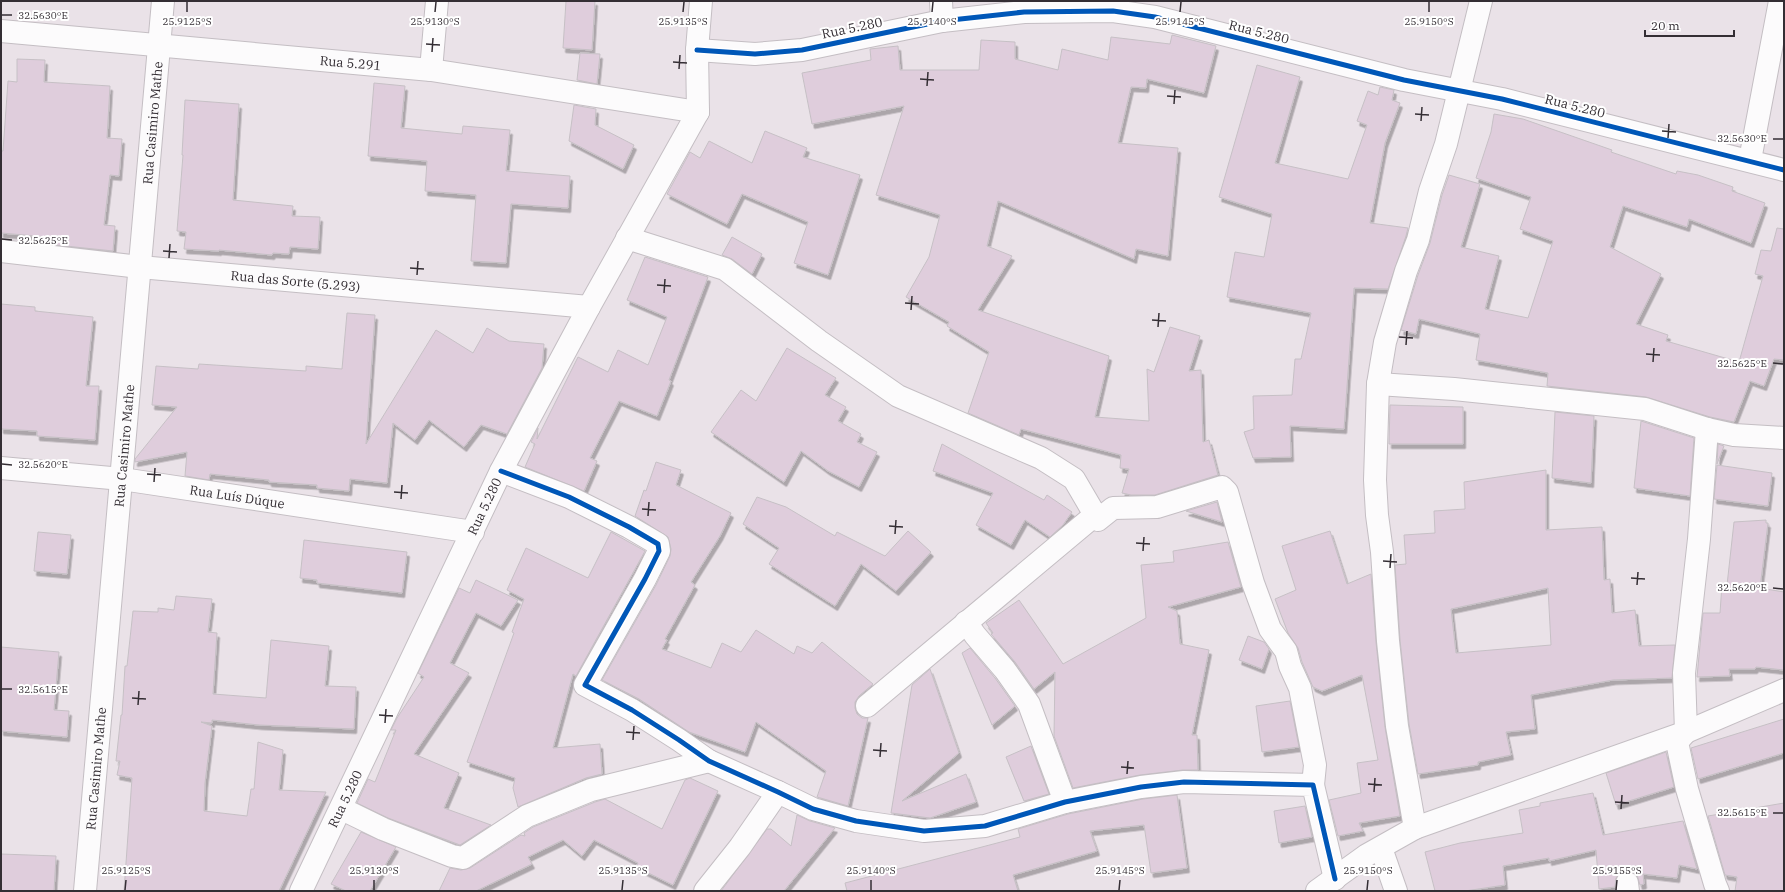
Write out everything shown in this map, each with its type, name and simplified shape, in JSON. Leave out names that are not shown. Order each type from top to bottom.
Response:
[{"type":"street","name":"Rua Casimiro Mathe","points":[[85,891],[163,1]]},
{"type":"street","points":[[432,70],[437,1]]},
{"type":"street","points":[[698,112],[697,50],[701,1]]},
{"type":"street","points":[[1415,828],[1397,726],[1387,634],[1382,552],[1377,515],[1375,480],[1378,384],[1385,342],[1406,271],[1418,240],[1430,191],[1446,144],[1481,1]]},
{"type":"street","points":[[1750,160],[1780,1]]},
{"type":"street","name":"Rua 5.280","points":[[697,50],[755,54],[802,50],[941,11],[1113,11],[1155,17],[1404,80],[1502,99],[1750,160],[1784,170]]},
{"type":"street","name":"Rua 5.291","points":[[1,31],[432,70],[698,112]]},
{"type":"street","name":"Rua 5.280","points":[[301,891],[342,809],[501,471],[589,307],[698,112]]},
{"type":"street","points":[[627,238],[725,269],[820,341],[898,396],[1041,458],[1074,479],[1098,520],[1113,508],[1157,507],[1222,486],[1227,492],[1253,583],[1270,629],[1286,651],[1290,666],[1300,688],[1316,765],[1313,784],[1335,879]]},
{"type":"street","name":"Rua das Sorte (5.293)","points":[[1,251],[140,267],[589,307]]},
{"type":"street","points":[[1378,384],[1646,409],[1707,429],[1734,435],[1784,438]]},
{"type":"street","points":[[1707,429],[1699,539],[1684,673],[1686,732],[1677,742],[1687,789],[1718,891]]},
{"type":"street","name":"Rua Luís Dúque","points":[[1,468],[122,479],[473,532]]},
{"type":"street","points":[[501,471],[569,496],[658,544],[659,551],[645,579],[585,686],[632,710],[709,761],[813,809],[856,821],[924,831],[985,826],[1064,802],[1141,787],[1184,782],[1313,784]]},
{"type":"street","points":[[866,706],[1095,515]]},
{"type":"street","points":[[966,622],[975,636],[1005,670],[1029,704],[1064,802]]},
{"type":"street","points":[[1317,891],[1367,855],[1415,828],[1686,732],[1784,690]]},
{"type":"street","points":[[342,809],[383,829],[452,856],[463,858],[527,816],[591,790],[709,761]]},
{"type":"street","points":[[705,891],[740,847],[778,792]]},
{"type":"street","points":[[1381,848],[1396,891]]},
{"type":"building","points":[[566,1],[595,1],[592,50],[563,48]]},
{"type":"building","points":[[1172,35],[1216,46],[1204,93],[1147,79],[1146,88],[1131,87],[1118,143],[1178,148],[1168,256],[1136,249],[1134,259],[998,201],[987,246],[1012,256],[978,310],[1109,356],[1095,417],[1149,421],[1147,369],[1154,372],[1170,327],[1200,336],[1189,371],[1201,370],[1203,442],[1209,440],[1218,475],[1155,495],[1131,495],[1122,493],[1129,469],[1120,468],[1121,455],[1021,429],[1019,435],[968,413],[989,352],[947,326],[949,322],[906,297],[929,257],[940,215],[876,195],[904,106],[812,124],[802,73],[871,60],[870,49],[898,46],[900,70],[979,70],[981,40],[1015,42],[1015,59],[1058,70],[1062,49],[1108,60],[1111,37],[1170,44]]},
{"type":"building","points":[[580,53],[600,54],[597,84],[577,80]]},
{"type":"building","points":[[17,59],[45,60],[44,82],[110,86],[107,138],[122,139],[119,176],[110,175],[104,225],[115,226],[113,251],[46,244],[47,237],[1,233],[1,151],[3,151],[8,81],[17,82]]},
{"type":"building","points":[[1257,65],[1300,77],[1275,163],[1348,179],[1367,125],[1357,121],[1368,91],[1378,95],[1380,87],[1394,90],[1392,100],[1400,103],[1385,143],[1370,223],[1408,228],[1406,236],[1388,289],[1354,288],[1344,429],[1290,426],[1291,457],[1253,458],[1244,432],[1254,429],[1253,396],[1292,395],[1295,359],[1301,359],[1311,313],[1227,297],[1235,252],[1264,257],[1272,214],[1219,197]]},
{"type":"building","points":[[374,83],[405,86],[401,128],[462,134],[463,126],[510,130],[506,171],[570,176],[568,208],[511,204],[506,263],[471,261],[476,195],[425,191],[427,161],[368,156]]},
{"type":"building","points":[[185,100],[239,104],[233,200],[293,206],[292,216],[320,217],[318,249],[290,247],[289,254],[273,253],[272,255],[219,250],[184,249],[186,232],[177,231],[183,155]]},
{"type":"building","points":[[574,105],[596,109],[595,125],[634,145],[623,169],[569,141]]},
{"type":"building","points":[[1494,114],[1523,119],[1612,150],[1611,152],[1676,174],[1677,171],[1698,175],[1733,187],[1732,191],[1765,203],[1751,243],[1689,219],[1687,227],[1623,206],[1610,247],[1661,274],[1636,324],[1668,335],[1666,341],[1739,362],[1763,276],[1755,274],[1761,250],[1771,251],[1777,228],[1784,229],[1784,360],[1774,359],[1764,386],[1750,381],[1734,422],[1710,417],[1646,397],[1547,386],[1548,373],[1476,360],[1480,334],[1419,319],[1416,334],[1401,330],[1418,275],[1430,243],[1442,195],[1449,175],[1480,184],[1461,247],[1499,256],[1485,309],[1528,318],[1553,241],[1520,229],[1531,197],[1476,178],[1491,132]]},
{"type":"building","points":[[765,131],[807,148],[803,157],[860,175],[828,275],[794,263],[808,222],[742,194],[727,224],[667,194],[690,152],[700,158],[709,141],[752,163]]},
{"type":"building","points":[[732,237],[762,254],[752,274],[732,259],[722,255]]},
{"type":"building","points":[[645,257],[708,277],[657,416],[619,401],[590,458],[597,461],[584,491],[525,467],[535,444],[531,442],[538,428],[537,439],[578,357],[608,372],[618,350],[648,365],[667,317],[627,300]]},
{"type":"building","points":[[1,304],[35,307],[35,311],[93,317],[86,386],[99,386],[95,440],[37,436],[37,431],[1,429]]},
{"type":"building","points":[[347,313],[375,315],[366,444],[436,330],[473,353],[487,328],[509,341],[544,344],[542,368],[507,434],[481,425],[464,447],[429,420],[415,440],[393,423],[387,483],[350,479],[349,491],[317,488],[317,485],[269,482],[269,480],[210,474],[209,480],[185,476],[187,452],[135,462],[135,459],[177,407],[152,405],[156,366],[198,369],[199,364],[306,371],[306,366],[342,369]]},
{"type":"building","points":[[787,348],[836,378],[825,395],[846,407],[838,421],[861,434],[857,442],[877,452],[859,487],[828,471],[801,451],[784,482],[711,432],[741,390],[756,401]]},
{"type":"building","points":[[1390,405],[1463,407],[1463,444],[1389,444]]},
{"type":"building","points":[[1555,412],[1594,416],[1591,483],[1552,478]]},
{"type":"building","points":[[1641,421],[1694,438],[1690,496],[1634,488]]},
{"type":"building","points":[[942,444],[1044,500],[1047,495],[1072,512],[1063,525],[1050,537],[1025,520],[1011,545],[976,525],[993,493],[933,471]]},
{"type":"building","points":[[1718,444],[1724,446],[1717,464]]},
{"type":"building","points":[[656,462],[681,470],[676,485],[731,513],[720,536],[691,582],[695,585],[665,639],[667,640],[662,649],[711,668],[722,643],[741,652],[756,630],[794,654],[797,646],[812,653],[822,642],[873,684],[859,696],[855,702],[857,714],[862,718],[868,718],[848,806],[817,797],[826,771],[756,722],[745,752],[689,732],[639,699],[602,680],[656,585],[670,556],[671,549],[668,537],[635,516]]},
{"type":"building","points":[[1717,465],[1772,473],[1768,506],[1714,499]]},
{"type":"building","points":[[1546,470],[1546,530],[1602,527],[1604,580],[1610,579],[1612,613],[1635,610],[1639,646],[1675,645],[1672,678],[1613,680],[1531,695],[1535,729],[1506,732],[1511,755],[1478,762],[1478,765],[1418,774],[1409,724],[1400,640],[1395,565],[1406,564],[1404,535],[1435,533],[1434,511],[1465,509],[1464,482]],"holes":[[[1548,588],[1551,645],[1456,653],[1451,609]]]},
{"type":"building","points":[[757,497],[786,507],[835,536],[837,532],[885,556],[908,531],[931,552],[896,591],[861,564],[835,606],[769,564],[779,548],[743,524]]},
{"type":"building","points":[[1217,502],[1222,522],[1186,511]]},
{"type":"building","points":[[1766,520],[1766,523],[1768,523],[1760,588],[1784,592],[1784,670],[1756,667],[1755,669],[1729,669],[1730,676],[1697,677],[1703,613],[1720,613],[1722,584],[1727,585],[1734,522]]},
{"type":"building","points":[[1330,531],[1347,584],[1371,574],[1376,642],[1385,727],[1400,816],[1359,823],[1363,831],[1338,836],[1329,800],[1361,793],[1357,763],[1378,760],[1362,675],[1322,691],[1313,687],[1302,662],[1298,648],[1288,633],[1275,599],[1296,590],[1282,546]]},
{"type":"building","points":[[38,532],[71,535],[67,574],[34,571]]},
{"type":"building","points":[[611,532],[645,551],[576,676],[573,674],[553,748],[600,744],[602,774],[586,778],[518,807],[513,788],[515,778],[467,762],[514,633],[512,632],[524,599],[507,590],[526,548],[588,578]]},
{"type":"building","points":[[304,540],[407,552],[402,593],[317,583],[317,580],[300,578]]},
{"type":"building","points":[[1228,542],[1241,587],[1168,607],[1177,611],[1180,644],[1209,650],[1192,735],[1197,735],[1198,770],[1183,770],[1140,775],[1073,788],[1054,736],[1055,672],[1034,689],[1015,662],[991,634],[993,633],[986,623],[1019,600],[1063,664],[1146,618],[1141,565],[1174,562],[1173,551]]},
{"type":"building","points":[[476,580],[518,600],[501,626],[476,613],[450,663],[469,673],[414,754],[459,773],[444,808],[491,825],[460,845],[388,818],[357,803],[368,779],[375,782],[396,730],[391,730],[397,718],[424,677],[418,673],[459,588],[470,593]]},
{"type":"building","points":[[176,596],[212,599],[208,632],[217,633],[213,694],[266,698],[271,640],[329,646],[325,686],[356,687],[354,729],[259,725],[212,720],[212,723],[201,722],[212,726],[205,783],[204,811],[247,816],[251,789],[254,789],[258,742],[283,750],[279,790],[326,792],[279,891],[124,891],[132,778],[117,775],[120,761],[116,761],[122,715],[125,666],[127,666],[133,611],[158,612],[158,608],[174,610]]},
{"type":"building","points":[[1248,636],[1264,642],[1269,649],[1262,669],[1239,660]]},
{"type":"building","points":[[1,647],[59,652],[54,710],[69,711],[67,737],[1,731]]},
{"type":"building","points":[[970,648],[995,678],[1015,706],[992,725],[962,653]]},
{"type":"building","points":[[930,669],[959,753],[902,801],[966,774],[976,802],[930,818],[891,813],[912,685]]},
{"type":"building","points":[[1290,701],[1299,747],[1262,752],[1256,706]]},
{"type":"building","points":[[1784,719],[1784,753],[1698,779],[1691,748]]},
{"type":"building","points":[[1031,746],[1049,794],[1024,801],[1006,757]]},
{"type":"building","points":[[1666,752],[1674,787],[1616,805],[1606,773]]},
{"type":"building","points":[[690,778],[718,791],[673,885],[636,867],[638,863],[594,840],[582,856],[563,840],[528,857],[532,864],[476,891],[439,891],[450,868],[461,870],[470,868],[521,835],[525,836],[524,833],[533,827],[605,799],[662,829],[685,780]]},
{"type":"building","points":[[1593,793],[1603,835],[1683,821],[1697,869],[1679,865],[1677,878],[1643,874],[1644,884],[1640,885],[1637,875],[1631,871],[1625,871],[1620,873],[1616,878],[1615,887],[1599,889],[1596,850],[1549,861],[1549,858],[1503,866],[1505,885],[1465,891],[1435,891],[1425,852],[1460,843],[1523,833],[1519,810],[1540,806],[1540,803]]},
{"type":"building","points":[[1177,795],[1187,868],[1151,873],[1144,825],[1090,831],[1097,851],[1013,875],[1018,891],[847,891],[845,883],[1020,837],[1018,829],[1068,814],[1143,799]]},
{"type":"building","points":[[1784,803],[1784,891],[1735,891],[1737,877],[1725,875],[1708,816]]},
{"type":"building","points":[[1305,806],[1312,837],[1279,843],[1274,811]]},
{"type":"building","points":[[797,815],[810,821],[835,828],[784,891],[721,891],[767,829],[771,829],[791,846]]},
{"type":"building","points":[[361,832],[396,847],[370,891],[346,891],[331,884]]},
{"type":"building","points":[[1,854],[56,856],[54,891],[1,891]]},
{"type":"cycle path","points":[[697,50],[755,54],[802,50],[942,21],[1024,12],[1113,11],[1155,17],[1404,80],[1502,99],[1784,170]]},
{"type":"cycle path","points":[[501,471],[569,497],[629,527],[658,544],[659,551],[645,579],[585,685],[632,710],[709,761],[813,809],[856,821],[924,831],[985,826],[1065,802],[1141,787],[1184,782],[1313,785],[1335,879]]}]
